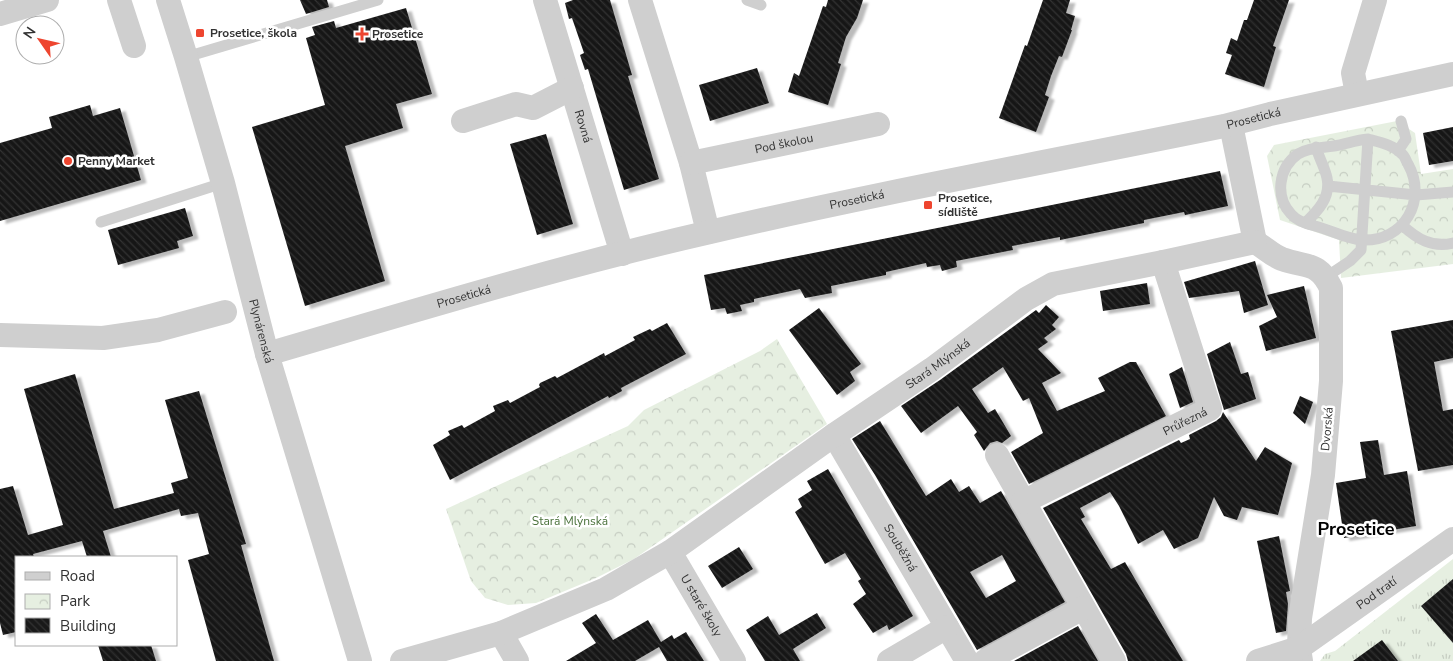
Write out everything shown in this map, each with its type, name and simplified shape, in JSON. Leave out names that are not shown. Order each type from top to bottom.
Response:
[{"type":"street","points":[[0,14],[48,0]]},
{"type":"street","points":[[119,0],[134,46]]},
{"type":"street","name":"Plynárenská","points":[[168,0],[223,183],[267,354],[360,661]]},
{"type":"street","name":"Rovná","points":[[546,0],[622,254]]},
{"type":"street","points":[[640,0],[691,164],[708,232]]},
{"type":"street","points":[[1356,94],[1353,73],[1375,0]]},
{"type":"street","name":"Prosetická","points":[[267,354],[514,281],[708,232],[868,197],[1231,125],[1356,94],[1453,74]]},
{"type":"street","points":[[463,122],[516,104],[533,108],[572,88]]},
{"type":"street","name":"Pod školou","points":[[691,164],[878,124]]},
{"type":"street","points":[[1231,125],[1255,242],[1280,259],[1319,269],[1326,277]]},
{"type":"street","name":"Stará Mlýnská","points":[[402,661],[501,633],[606,589],[670,552],[834,435],[932,369],[1026,298],[1053,284],[1255,242]]},
{"type":"street","name":"Průřezná","points":[[1023,502],[1210,409],[1163,262]]},
{"type":"street","name":"Dvorská","points":[[1300,655],[1300,618],[1323,475],[1331,381],[1331,288],[1326,277]]},
{"type":"street","points":[[0,335],[103,338],[158,330],[224,312]]},
{"type":"street","name":"Souběžná","points":[[834,435],[967,661]]},
{"type":"street","points":[[997,455],[1114,661]]},
{"type":"street","name":"Pod tratí","points":[[1258,661],[1300,655],[1453,539]]},
{"type":"street","name":"U staré školy","points":[[670,552],[734,661]]},
{"type":"street","points":[[985,661],[1083,608]]},
{"type":"street","points":[[889,661],[947,627]]},
{"type":"street","points":[[501,633],[517,661]]},
{"type":"lane","points":[[186,57],[378,0]]},
{"type":"lane","points":[[747,0],[761,5]]},
{"type":"lane","points":[[1398,151],[1406,139],[1400,121]]},
{"type":"lane","points":[[1326,277],[1350,261],[1361,250],[1368,139]]},
{"type":"lane","points":[[1368,139],[1385,143],[1398,151],[1403,154],[1411,169],[1415,180],[1416,195],[1408,217],[1402,225],[1391,233],[1372,240],[1346,237],[1334,231],[1305,223],[1291,215],[1285,206],[1280,184],[1285,168],[1292,160],[1306,150],[1368,139]]},
{"type":"lane","points":[[1305,223],[1324,202],[1328,186],[1316,148]]},
{"type":"lane","points":[[101,222],[223,183]]},
{"type":"lane","points":[[1328,186],[1416,195],[1453,192]]},
{"type":"lane","points":[[1402,225],[1413,236],[1431,244],[1442,246],[1453,243]]},
{"type":"green space","points":[[1397,121],[1415,133],[1421,174],[1453,169],[1453,264],[1341,278],[1339,240],[1280,220],[1267,156],[1274,145]]},
{"type":"green space","name":"Stará Mlýnská","points":[[777,339],[827,424],[634,559],[596,578],[536,603],[508,605],[485,598],[471,581],[446,509],[628,426],[644,410],[760,351]]},
{"type":"green space","points":[[1453,559],[1453,661],[1320,661],[1325,654],[1335,651]]},
{"type":"building","points":[[300,0],[327,0],[329,7],[306,14]]},
{"type":"building","points":[[573,0],[610,0],[632,75],[628,76],[659,179],[624,190],[588,69],[585,70],[580,55],[584,53],[572,18],[569,19],[565,3]]},
{"type":"building","points":[[828,0],[863,0],[857,18],[846,37],[838,63],[841,64],[828,105],[788,92],[794,73],[799,76],[823,6],[826,7]]},
{"type":"building","points":[[1043,0],[1070,0],[1066,13],[1075,16],[1062,57],[1059,56],[1051,76],[1045,95],[1049,97],[1036,132],[999,118]]},
{"type":"building","points":[[1254,0],[1289,0],[1273,46],[1276,47],[1264,87],[1225,74],[1232,55],[1226,53],[1231,38],[1237,41],[1244,20],[1247,20]]},
{"type":"building","points":[[406,8],[432,94],[396,104],[403,128],[345,146],[385,281],[305,306],[252,127],[325,105],[306,38],[315,35],[312,27],[334,21],[336,28]]},
{"type":"building","points":[[757,68],[769,103],[710,121],[699,85]]},
{"type":"building","name":"Penny Market","points":[[90,105],[93,116],[120,108],[141,180],[0,221],[0,143],[52,128],[49,117]]},
{"type":"building","points":[[1453,127],[1453,161],[1429,165],[1423,133]]},
{"type":"building","points":[[546,134],[573,224],[537,235],[510,144]]},
{"type":"building","points":[[1220,171],[1228,206],[1185,215],[1184,212],[1144,220],[1144,223],[1060,240],[1060,237],[1012,246],[1013,250],[956,261],[957,267],[942,271],[940,265],[927,267],[926,263],[886,272],[886,275],[831,286],[832,293],[805,298],[800,289],[754,299],[754,302],[740,305],[742,311],[727,314],[725,308],[711,310],[704,275]]},
{"type":"building","points":[[185,208],[193,236],[177,241],[179,248],[118,265],[108,230]]},
{"type":"building","points":[[1255,261],[1268,305],[1244,313],[1239,291],[1189,298],[1184,282]]},
{"type":"building","points":[[1147,283],[1150,304],[1103,311],[1100,291]]},
{"type":"building","points":[[1304,286],[1316,338],[1266,351],[1259,326],[1277,317],[1267,295]]},
{"type":"building","points":[[1046,305],[1059,317],[1052,325],[1056,329],[1044,338],[1048,342],[1038,349],[1061,373],[1042,383],[1057,411],[1105,391],[1098,378],[1130,362],[1136,362],[1166,416],[1029,484],[1011,452],[1043,433],[1029,398],[1023,401],[1003,367],[972,389],[988,413],[995,409],[1011,436],[1002,443],[997,441],[990,443],[984,451],[974,435],[977,432],[958,406],[921,433],[901,406],[1036,310],[1039,313]]},
{"type":"building","points":[[819,308],[861,364],[850,372],[855,381],[837,395],[789,330]]},
{"type":"building","points":[[1453,320],[1453,358],[1434,362],[1443,411],[1453,409],[1453,465],[1418,471],[1391,331]]},
{"type":"building","points":[[667,323],[686,354],[621,388],[622,391],[609,398],[608,396],[450,480],[433,445],[450,435],[448,431],[462,425],[464,428],[495,411],[493,406],[508,400],[510,403],[540,387],[540,383],[555,376],[557,378],[604,353],[605,356],[635,340],[633,337],[650,329],[652,331]]},
{"type":"building","points":[[1230,342],[1241,374],[1248,372],[1256,399],[1224,410],[1207,354]]},
{"type":"building","points":[[1182,367],[1193,402],[1180,408],[1169,374]]},
{"type":"building","points":[[75,374],[114,509],[174,493],[171,483],[188,478],[165,400],[199,391],[246,544],[241,545],[274,661],[216,661],[188,560],[209,554],[198,513],[181,516],[179,509],[103,531],[111,556],[87,556],[82,541],[33,554],[34,556],[15,556],[15,632],[3,635],[0,623],[0,489],[13,486],[28,535],[63,525],[24,389]]},
{"type":"building","points":[[1300,396],[1313,402],[1305,424],[1293,413]]},
{"type":"building","points":[[1223,412],[1256,461],[1265,447],[1292,463],[1278,515],[1242,507],[1237,520],[1224,516],[1214,497],[1198,538],[1174,549],[1163,530],[1138,544],[1110,492],[1080,508],[1085,517],[1081,519],[1111,569],[1125,562],[1183,661],[1128,661],[1126,654],[1043,508],[1179,440],[1181,443],[1190,439],[1189,435],[1216,421]]},
{"type":"building","points":[[880,421],[926,496],[951,479],[959,492],[969,486],[980,503],[1001,491],[1065,602],[977,650],[852,439]],"holes":[[[1002,555],[1016,581],[986,598],[970,572]]]},
{"type":"building","points":[[1378,440],[1384,475],[1407,471],[1416,526],[1344,538],[1336,483],[1366,478],[1360,442]]},
{"type":"building","points":[[828,469],[913,616],[889,630],[887,625],[873,633],[853,604],[866,594],[858,581],[861,579],[845,553],[825,564],[795,512],[802,507],[798,499],[812,490],[807,481]]},
{"type":"building","points":[[1279,536],[1290,591],[1286,592],[1288,604],[1286,631],[1276,633],[1257,541]]},
{"type":"building","points":[[739,547],[753,569],[722,588],[708,566]]},
{"type":"building","points":[[1453,579],[1453,643],[1421,606]]},
{"type":"building","points":[[817,613],[826,628],[793,649],[800,661],[765,661],[746,630],[768,616],[779,635]]},
{"type":"building","points":[[596,614],[613,640],[648,620],[661,642],[672,635],[674,639],[686,632],[704,661],[667,661],[659,647],[635,661],[566,661],[596,643],[582,623]]},
{"type":"building","points":[[1078,626],[1098,661],[1014,661]]},
{"type":"building","points":[[1382,640],[1398,661],[1353,661]]},
{"type":"building","points":[[98,646],[151,646],[156,661],[103,661]]},
{"type":"place","name":"Prosetice, škola","points":[[200,33]]},
{"type":"place","name":"Prosetice","points":[[362,34]]},
{"type":"place","name":"Penny Market","points":[[68,161]]},
{"type":"place","name":"Prosetice, sídliště","points":[[928,205]]},
{"type":"district","name":"Prosetice","points":[[1356,529]]}]
